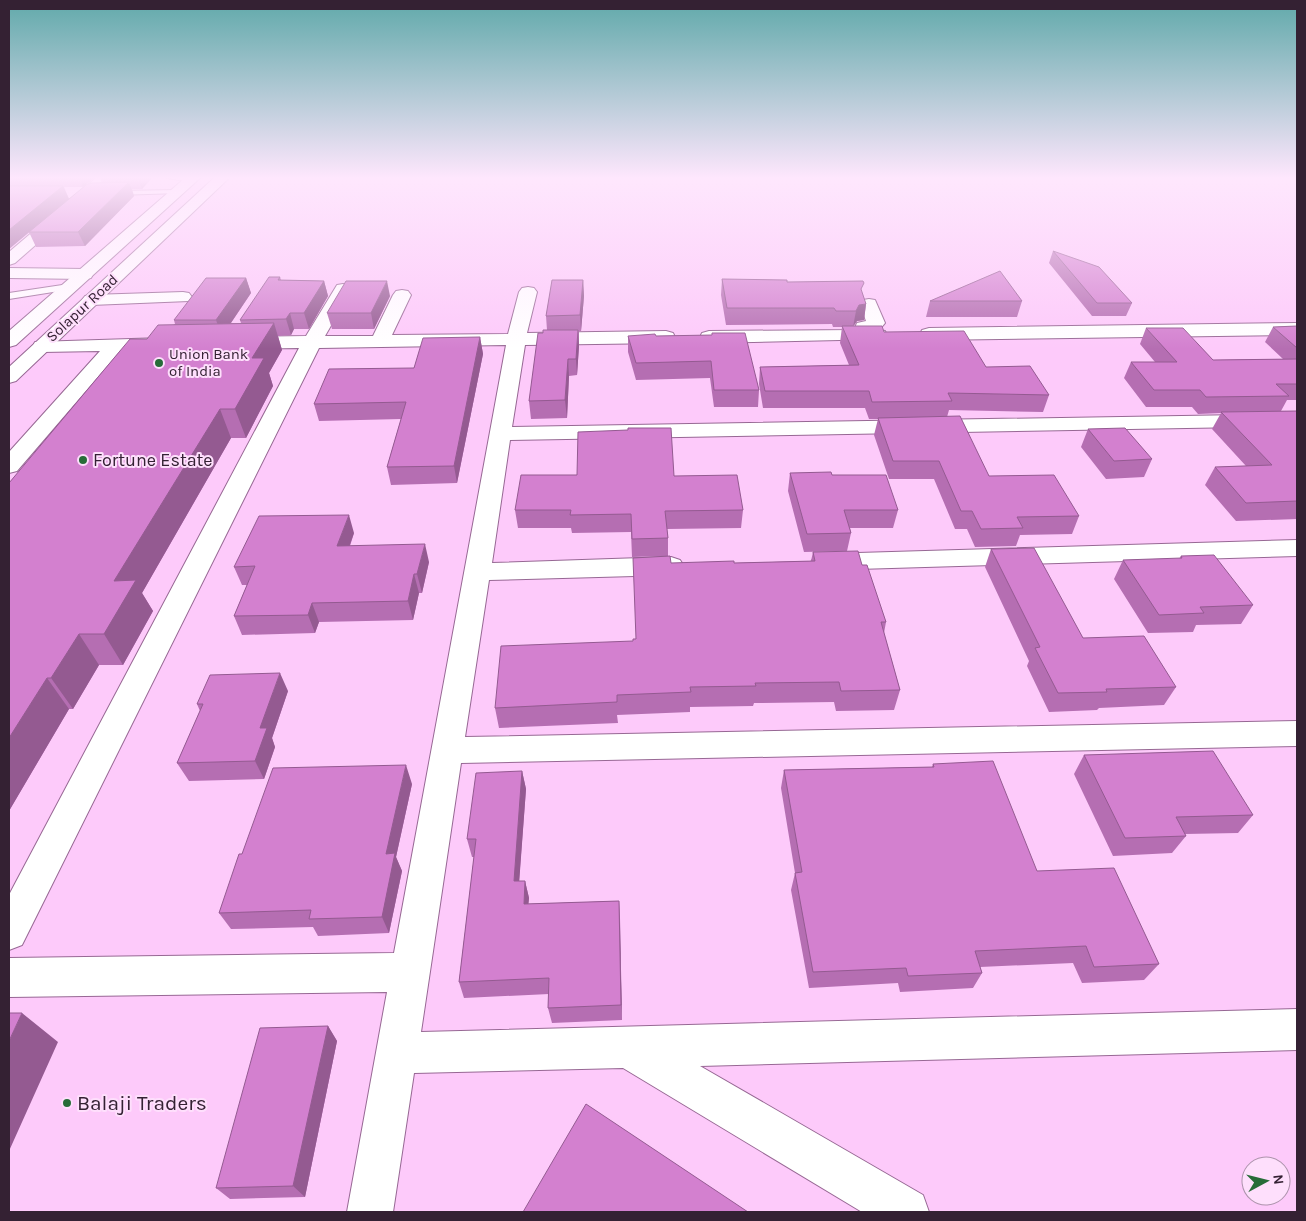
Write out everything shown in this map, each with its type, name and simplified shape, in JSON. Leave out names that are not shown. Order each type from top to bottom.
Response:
[{"type":"main road","name":"Solapur Road","points":[[9,340],[85,274],[124,235]]},
{"type":"main road","name":"Solapur Road","points":[[9,377],[161,235]]},
{"type":"main road","points":[[9,237],[37,236]]},
{"type":"main road","points":[[9,260],[37,236]]},
{"type":"main road","points":[[9,273],[85,274]]},
{"type":"main road","points":[[9,932],[312,342],[343,289]]},
{"type":"main road","points":[[370,1212],[516,340],[528,292]]},
{"type":"main road","points":[[380,341],[402,295]]},
{"type":"main road","points":[[91,300],[183,297]]},
{"type":"main road","points":[[863,335],[862,327],[872,326],[876,323],[869,304]]},
{"type":"main road","points":[[238,328],[228,344],[893,334]]},
{"type":"main road","points":[[912,334],[1297,329]]},
{"type":"main road","points":[[42,346],[181,344]]},
{"type":"main road","points":[[9,466],[115,345]]},
{"type":"main road","points":[[500,434],[1297,420]]},
{"type":"main road","points":[[803,562],[1297,548]]},
{"type":"main road","points":[[477,572],[695,566]]},
{"type":"main road","points":[[447,750],[1297,734]]},
{"type":"main road","points":[[9,978],[411,972]]},
{"type":"main road","points":[[397,1053],[1297,1030]]},
{"type":"main road","points":[[627,1047],[906,1212]]},
{"type":"lane","points":[[9,296],[69,288]]},
{"type":"building","points":[[1053,251],[1099,267],[1132,303],[1097,303]]},
{"type":"building","points":[[1000,271],[1022,301],[930,301]]},
{"type":"building","points":[[269,277],[280,277],[278,280],[324,281],[304,313],[290,313],[286,319],[240,320]]},
{"type":"building","points":[[206,278],[246,278],[216,320],[174,320]]},
{"type":"building","points":[[722,279],[787,280],[787,282],[863,281],[861,289],[866,304],[859,305],[856,311],[836,311],[834,308],[727,308]]},
{"type":"building","points":[[552,280],[583,280],[580,315],[546,316]]},
{"type":"building","points":[[346,281],[387,281],[371,313],[327,313]]},
{"type":"building","points":[[274,323],[252,358],[264,358],[235,409],[220,409],[114,581],[136,580],[104,634],[79,634],[51,678],[47,678],[9,738],[9,483],[130,339],[147,339],[158,325]]},
{"type":"building","points":[[842,326],[882,326],[884,332],[964,331],[986,367],[1030,366],[1049,395],[948,393],[952,401],[872,402],[869,391],[765,391],[760,367],[859,365]]},
{"type":"building","points":[[1297,326],[1297,348],[1273,327]]},
{"type":"building","points":[[1146,328],[1183,328],[1213,360],[1297,359],[1297,384],[1276,384],[1289,396],[1206,397],[1200,390],[1154,390],[1131,362],[1177,362]]},
{"type":"building","points":[[543,330],[578,330],[576,359],[568,359],[565,400],[529,401],[538,333],[543,333]]},
{"type":"building","points":[[712,333],[745,333],[759,390],[714,390],[711,361],[636,363],[628,336],[655,334],[656,336],[712,335]]},
{"type":"building","points":[[480,337],[454,466],[387,467],[406,402],[314,404],[329,369],[414,368],[423,338]]},
{"type":"building","points":[[1297,411],[1297,501],[1246,503],[1215,467],[1272,465],[1221,412]]},
{"type":"building","points":[[960,416],[989,476],[1054,475],[1079,516],[1017,517],[1023,528],[981,529],[972,511],[961,511],[939,461],[893,461],[878,418]]},
{"type":"building","points":[[628,428],[671,428],[674,476],[737,475],[743,510],[665,511],[668,538],[632,539],[631,514],[570,515],[571,510],[515,510],[521,475],[577,475],[578,432],[628,430]]},
{"type":"building","points":[[1125,428],[1152,459],[1114,461],[1088,429]]},
{"type":"building","points":[[831,472],[832,475],[886,475],[898,510],[844,510],[851,533],[807,534],[790,473]]},
{"type":"building","points":[[349,515],[337,546],[425,544],[417,574],[414,574],[408,601],[312,603],[308,615],[234,616],[255,566],[234,567],[259,516]]},
{"type":"building","points":[[1034,548],[1083,638],[1144,636],[1176,687],[1106,689],[1107,692],[1058,693],[1035,648],[1040,647],[991,549]]},
{"type":"building","points":[[858,551],[862,565],[867,565],[886,622],[881,622],[900,690],[841,691],[839,682],[755,683],[756,686],[690,687],[691,692],[617,695],[617,702],[495,708],[501,646],[633,641],[633,639],[636,639],[633,558],[670,556],[671,563],[815,561],[813,552]]},
{"type":"building","points":[[1214,555],[1253,605],[1200,607],[1204,613],[1159,615],[1123,560],[1182,558],[1181,556]]},
{"type":"building","points":[[280,673],[260,728],[267,728],[255,761],[177,763],[203,704],[197,704],[210,675]]},
{"type":"building","points":[[1213,751],[1253,815],[1176,817],[1186,836],[1125,838],[1084,755]]},
{"type":"building","points":[[993,761],[1037,871],[1114,868],[1159,964],[1094,967],[1086,946],[975,951],[982,973],[908,976],[906,968],[813,972],[795,873],[802,872],[784,770],[934,767],[933,764]]},
{"type":"building","points":[[406,765],[386,854],[395,853],[382,917],[309,919],[311,910],[219,913],[239,854],[242,854],[273,768]]},
{"type":"building","points":[[522,771],[514,881],[525,881],[524,904],[619,901],[621,1005],[548,1008],[549,978],[459,982],[476,839],[467,839],[476,773]]},
{"type":"building","points":[[9,1013],[22,1013],[9,1041]]},
{"type":"building","points":[[328,1026],[293,1186],[216,1188],[260,1028]]},
{"type":"building","points":[[586,1104],[748,1212],[523,1212]]},
{"type":"place","name":"Union Bank of India","points":[[159,363]]},
{"type":"place","name":"Fortune Estate","points":[[83,460]]},
{"type":"place","name":"Balaji Traders","points":[[67,1103]]}]
